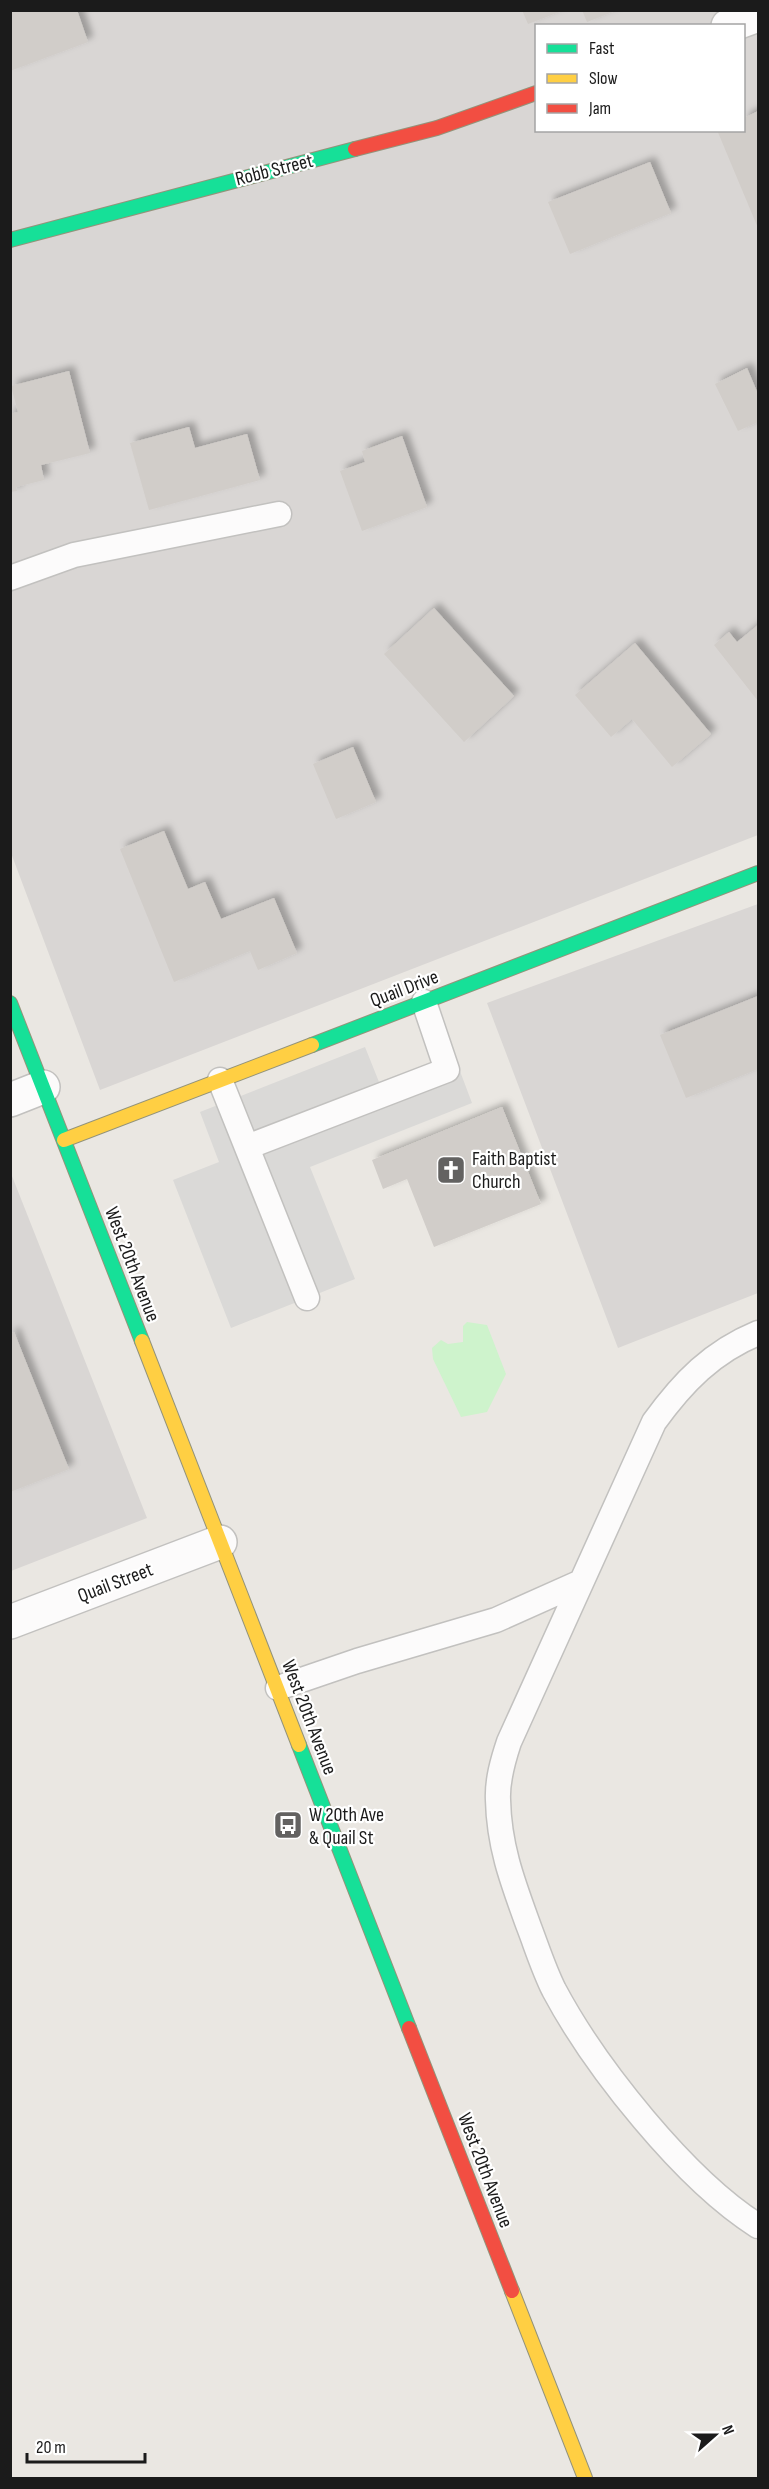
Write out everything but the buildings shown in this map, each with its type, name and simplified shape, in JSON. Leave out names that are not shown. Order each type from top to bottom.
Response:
[{"type":"street","points":[[734,24],[759,15]]},
{"type":"street","name":"Robb Street","points":[[10,240],[214,184],[437,128],[535,94]]},
{"type":"street","name":"Quail Drive","points":[[64,1140],[759,873]]},
{"type":"street","name":"West 20th Avenue","points":[[10,1003],[585,2478]]},
{"type":"street","points":[[10,1100],[44,1087]]},
{"type":"street","name":"Quail Street","points":[[10,1622],[220,1542]]},
{"type":"lane","points":[[10,578],[74,555],[279,513]]},
{"type":"lane","points":[[247,1147],[447,1070],[424,1002]]},
{"type":"lane","points":[[220,1080],[307,1298]]},
{"type":"lane","points":[[759,1333],[724,1350],[698,1368],[676,1392],[654,1422],[509,1742],[501,1768],[498,1797],[505,1862],[554,1990],[611,2077],[654,2130],[686,2166],[717,2195],[759,2226]]},
{"type":"lane","points":[[278,1688],[357,1661],[496,1620],[581,1582]]},
{"type":"shaded area","points":[[11,11],[758,11],[758,835],[100,1090],[11,853]]},
{"type":"shaded area","points":[[758,904],[758,1293],[618,1348],[487,1003]]},
{"type":"shaded area","points":[[365,1047],[381,1087],[455,1058],[472,1103],[310,1167],[355,1279],[231,1328],[173,1180],[219,1162],[200,1112]]},
{"type":"shaded area","points":[[10,1171],[147,1518],[11,1571],[10,1571]]},
{"type":"green space","points":[[467,1322],[487,1325],[506,1374],[487,1412],[461,1417],[433,1359],[432,1348],[441,1340],[448,1344],[463,1342],[463,1326]]},
{"type":"traffic: fast","points":[[10,240],[355,149]]},
{"type":"traffic: fast","points":[[312,1045],[758,873]]},
{"type":"traffic: fast","points":[[10,1003],[142,1341]]},
{"type":"traffic: fast","points":[[299,1745],[409,2028]]},
{"type":"traffic: slow","points":[[64,1140],[312,1045]]},
{"type":"traffic: slow","points":[[142,1341],[299,1745]]},
{"type":"traffic: slow","points":[[512,2291],[585,2478]]},
{"type":"traffic: jam","points":[[355,149],[437,128],[535,93]]},
{"type":"traffic: jam","points":[[409,2028],[512,2291]]},
{"type":"place","name":"Faith Baptist Church","points":[[451,1170]]},
{"type":"place","name":"W 20th Ave & Quail St","points":[[288,1825]]}]
